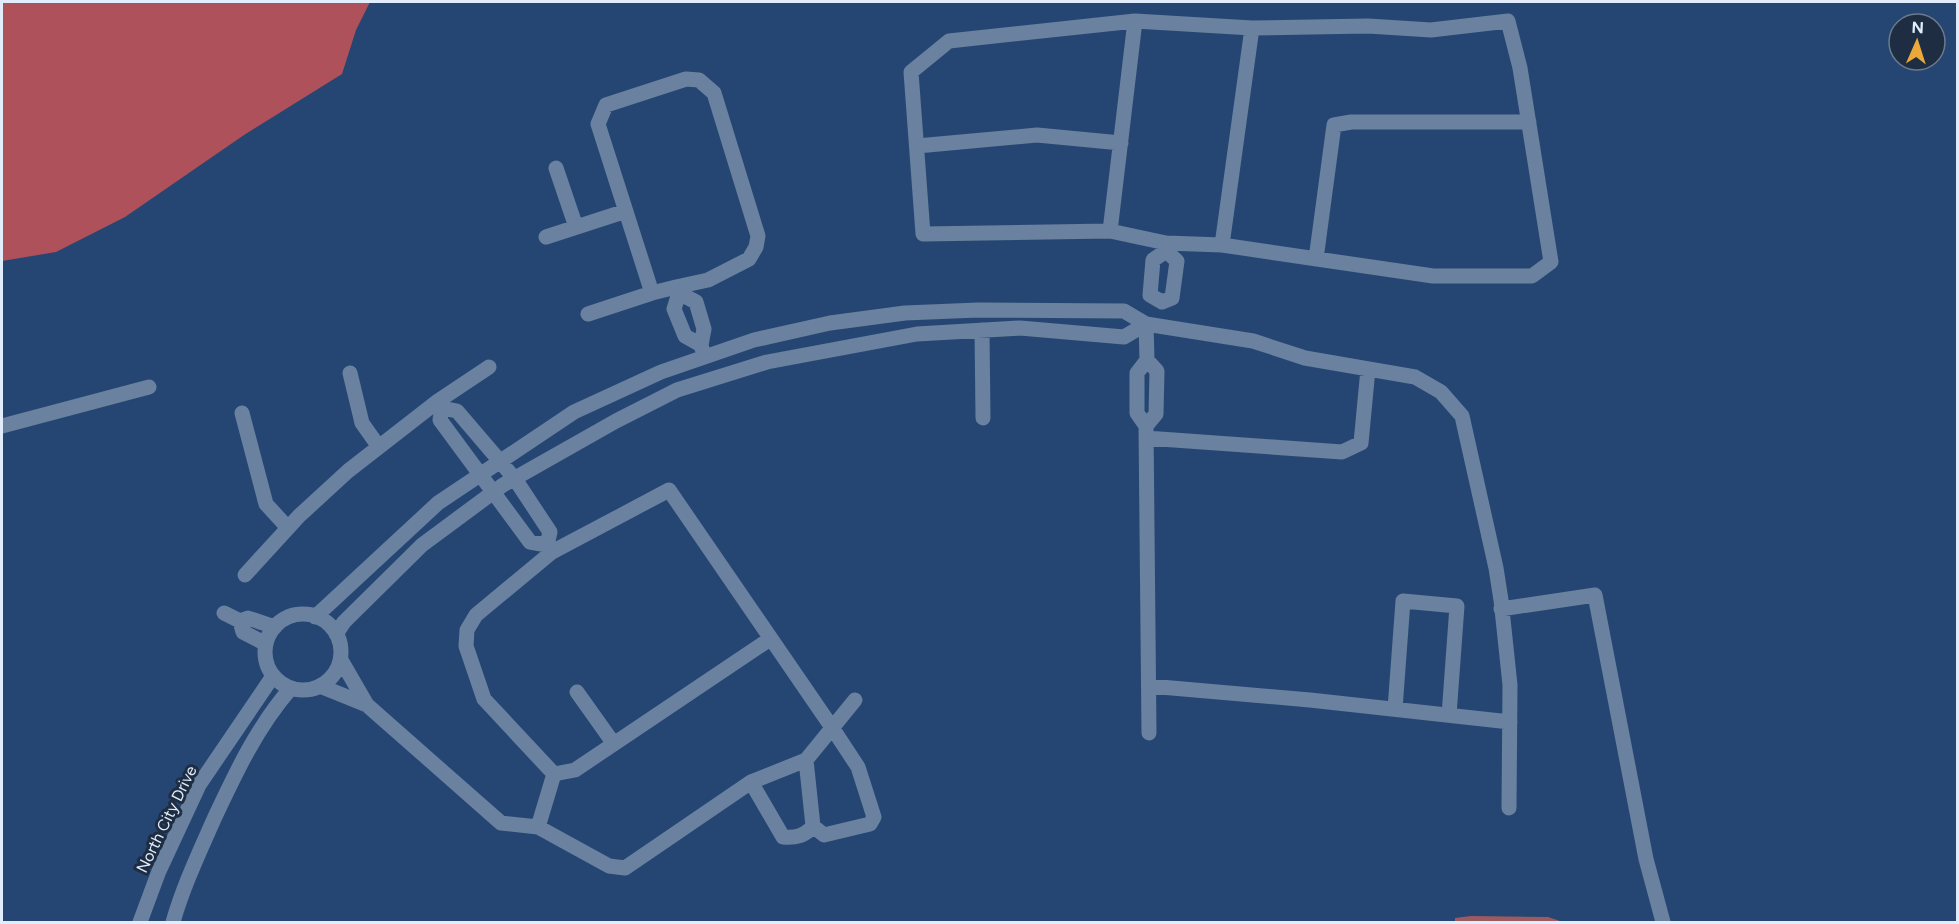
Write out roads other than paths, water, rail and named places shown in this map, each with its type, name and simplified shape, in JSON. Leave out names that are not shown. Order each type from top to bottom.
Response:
[{"type":"street","points":[[1110,231],[1135,21]]},
{"type":"street","points":[[1135,21],[1252,28],[1368,26],[1431,30],[1508,21],[1521,68],[1551,262],[1532,276],[1433,276],[1222,245],[1166,247],[1110,231],[923,234],[911,72],[949,41],[1135,21]]},
{"type":"street","points":[[1222,245],[1252,28]]},
{"type":"street","points":[[588,314],[652,293],[677,290],[708,280],[749,259],[756,247],[758,236],[714,93],[699,80],[686,79],[673,82],[606,105],[598,124],[652,293]]},
{"type":"street","points":[[1316,259],[1334,125],[1351,122],[1529,122]]},
{"type":"street","points":[[917,146],[1037,135],[1121,142]]},
{"type":"street","points":[[556,168],[576,227]]},
{"type":"street","points":[[546,237],[626,211]]},
{"type":"street","points":[[1149,734],[1146,432],[1156,414],[1157,371],[1147,360],[1153,326],[1162,302],[1172,298],[1178,261],[1166,247]]},
{"type":"street","points":[[1162,302],[1150,295],[1153,260],[1166,247]]},
{"type":"street","points":[[677,290],[674,309],[685,336],[703,351]]},
{"type":"street","points":[[677,290],[696,302],[704,329],[703,351],[713,379]]},
{"type":"street","points":[[315,617],[438,503],[480,474],[574,412],[703,351],[830,323],[905,313],[978,310],[1124,311],[1153,326],[1253,341],[1305,358],[1415,377],[1441,392],[1462,416],[1496,568],[1502,609],[1510,686],[1509,807]]},
{"type":"street","points":[[336,634],[344,622],[422,545],[493,492],[616,421],[677,390],[767,362],[917,334],[1020,328],[1124,337],[1153,326]]},
{"type":"street","points":[[982,330],[983,418]]},
{"type":"street","points":[[245,575],[288,528],[348,471],[489,367]]},
{"type":"street","points":[[1146,432],[1342,452],[1361,442],[1368,369]]},
{"type":"street","points":[[350,373],[362,423],[379,447]]},
{"type":"street","points":[[2,426],[149,387]]},
{"type":"street","points":[[440,404],[457,411],[515,479],[550,532],[550,548]]},
{"type":"street","points":[[440,404],[440,420],[530,542],[550,548]]},
{"type":"street","points":[[242,413],[266,504],[288,528]]},
{"type":"street","points":[[554,774],[484,699],[466,646],[467,630],[476,615],[550,548],[669,490],[858,767],[874,817],[870,824],[824,835],[813,826]]},
{"type":"street","points":[[1502,609],[1595,595],[1646,859],[1663,922]]},
{"type":"street","points":[[1395,709],[1403,601],[1457,606],[1449,715]]},
{"type":"street","points":[[224,613],[240,621],[248,618],[275,627]]},
{"type":"street","points":[[341,660],[329,679],[320,686],[301,690],[291,688],[273,676],[265,655],[266,644],[275,627],[294,616],[305,614],[325,621],[336,634],[341,649],[341,660],[367,705],[501,823],[538,826],[609,866],[625,867],[751,782],[806,760],[855,700]]},
{"type":"street","points":[[240,621],[243,632],[266,644]]},
{"type":"street","points":[[554,774],[575,770],[770,639]]},
{"type":"street","name":"North City Drive","points":[[140,922],[159,871],[199,785],[273,676]]},
{"type":"street","points":[[320,686],[367,705]]},
{"type":"street","points":[[1149,686],[1509,722]]},
{"type":"street","points":[[173,922],[205,840],[247,749],[277,704],[291,688]]},
{"type":"street","points":[[577,692],[614,744]]},
{"type":"street","points":[[751,782],[783,837],[807,834],[813,826],[806,760]]},
{"type":"street","points":[[538,826],[554,774]]}]
